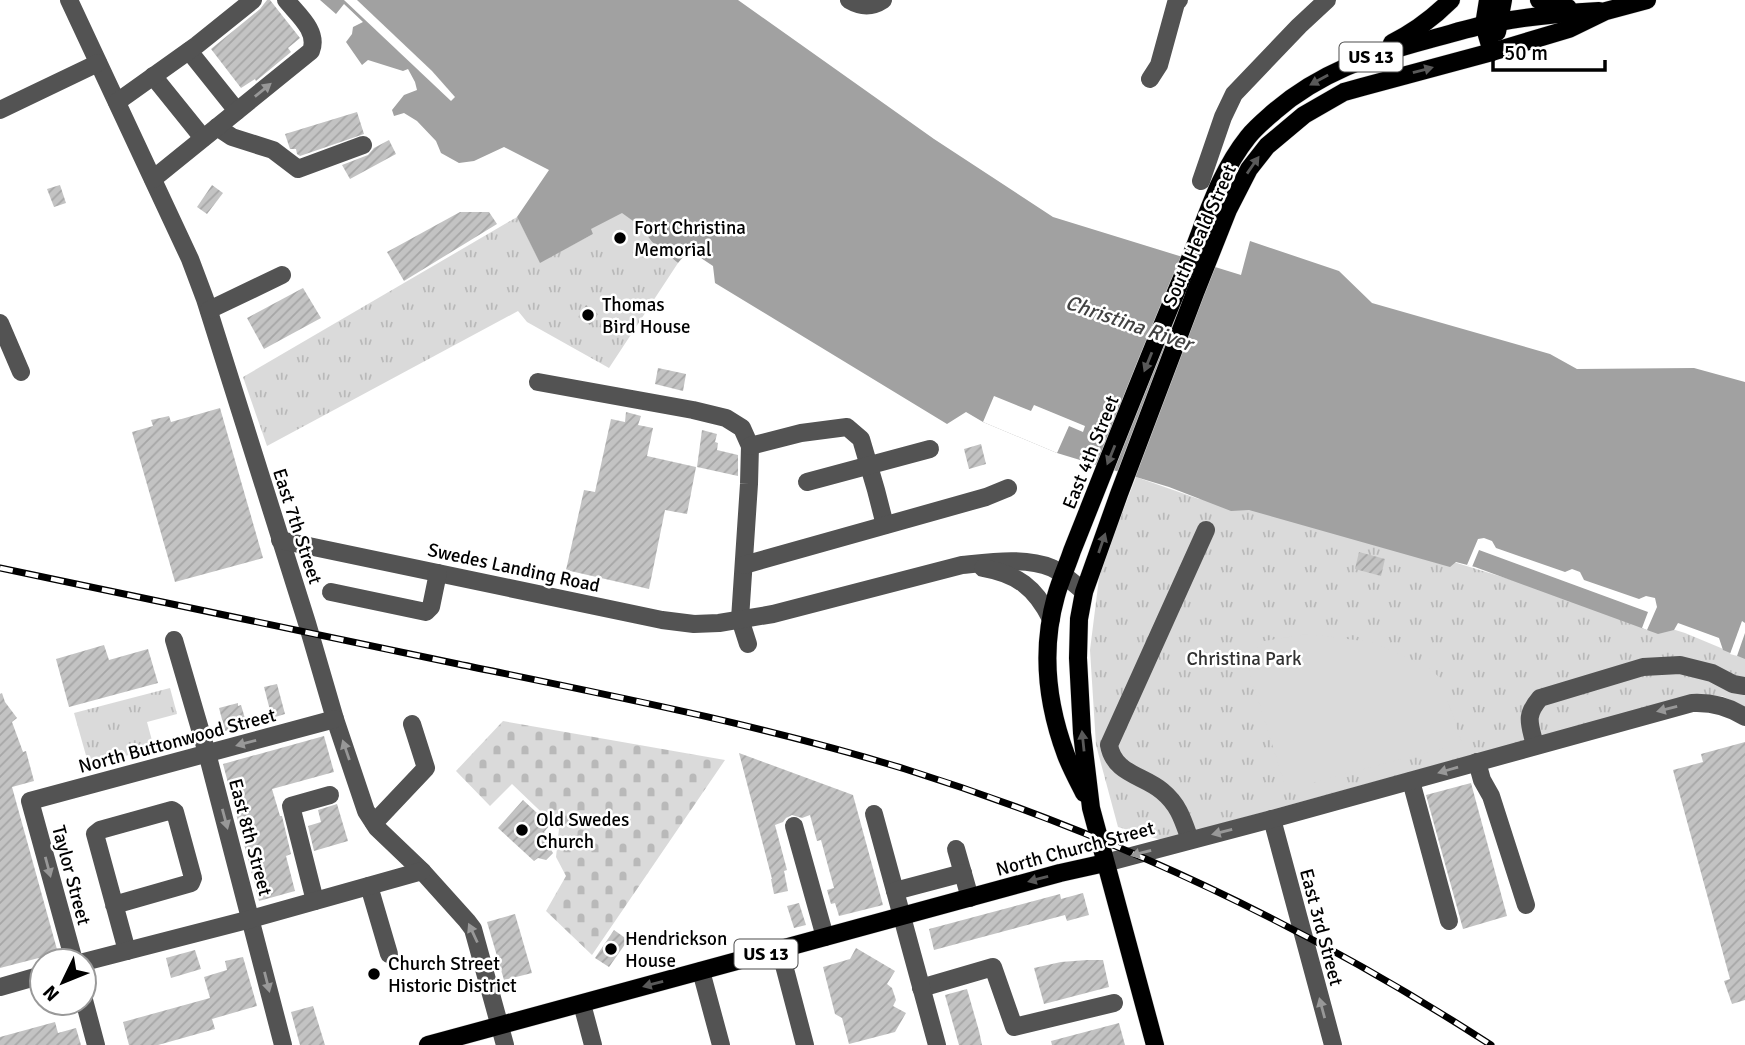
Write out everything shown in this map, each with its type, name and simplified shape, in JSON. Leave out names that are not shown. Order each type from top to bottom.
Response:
[{"type":"main road","points":[[1363,59],[1422,26],[1451,0]]},
{"type":"main road","points":[[1488,0],[1492,23],[1492,52]]},
{"type":"main road","points":[[1492,23],[1503,0]]},
{"type":"main road","points":[[1539,0],[1557,7],[1606,11]]},
{"type":"main road","name":"South Heald Street","points":[[1119,494],[1228,211],[1249,170],[1274,138],[1304,115],[1344,92],[1569,29],[1606,11],[1647,0]]},
{"type":"main road","name":"South Heald Street","points":[[1259,125],[1310,84],[1363,59],[1492,23],[1563,13],[1606,11]]},
{"type":"main road","name":"East 4th Street","points":[[1091,808],[1066,755],[1049,690],[1047,662],[1056,596],[1213,195],[1226,169],[1259,125]]},
{"type":"main road","name":"East 4th Street","points":[[1119,494],[1084,592],[1079,619],[1082,733],[1091,808],[1155,1045]]},
{"type":"main road","name":"North Church Street","points":[[428,1045],[1105,863]]},
{"type":"street","name":"East 7th Street","points":[[69,0],[190,259],[209,310],[366,811],[374,823],[473,929],[505,1045]]},
{"type":"street","points":[[117,102],[189,51],[253,0]]},
{"type":"street","points":[[153,179],[312,51],[315,42],[312,32],[286,0]]},
{"type":"street","points":[[849,0],[870,6],[883,0]]},
{"type":"street","points":[[1150,79],[1158,65],[1179,0]]},
{"type":"street","points":[[1201,181],[1223,117],[1234,94],[1324,1]]},
{"type":"street","points":[[189,51],[237,111]]},
{"type":"street","points":[[0,110],[98,63]]},
{"type":"street","points":[[153,76],[210,133],[273,150],[298,169],[363,145]]},
{"type":"street","points":[[209,310],[282,275]]},
{"type":"street","points":[[0,323],[21,372]]},
{"type":"street","points":[[538,382],[693,410],[726,418],[742,428],[750,446],[740,619],[748,644]]},
{"type":"street","points":[[750,446],[802,433],[847,427],[861,439],[885,525]]},
{"type":"street","points":[[807,482],[930,449]]},
{"type":"street","points":[[744,565],[986,497],[1008,488]]},
{"type":"street","points":[[1189,840],[1181,813],[1171,801],[1162,791],[1120,768],[1113,760],[1109,745],[1206,530]]},
{"type":"street","name":"Swedes Landing Road","points":[[280,540],[662,620],[694,624],[719,623],[773,614],[962,565],[1006,561],[1052,568],[1084,592]]},
{"type":"street","name":"Swedes Landing Road","points":[[962,565],[1011,575],[1031,590],[1051,619]]},
{"type":"street","points":[[331,592],[426,611],[431,607],[438,573]]},
{"type":"street","name":"East 8th Street","points":[[174,640],[207,753],[283,1045]]},
{"type":"street","points":[[1535,746],[1530,710],[1540,698],[1643,667],[1680,665],[1712,673],[1733,684],[1745,686]]},
{"type":"street","name":"North Church Street","points":[[1105,863],[1692,703],[1719,704],[1739,713]]},
{"type":"street","name":"North Buttonwood Street","points":[[30,801],[335,719]]},
{"type":"street","points":[[374,823],[426,768],[412,724]]},
{"type":"street","points":[[1477,762],[1482,780],[1491,796],[1526,905]]},
{"type":"street","points":[[1411,780],[1449,921]]},
{"type":"street","points":[[316,901],[291,806],[330,795]]},
{"type":"street","name":"Taylor Street","points":[[30,801],[70,947]]},
{"type":"street","points":[[114,905],[191,883],[193,878],[172,810],[100,830],[95,834],[114,905],[127,951]]},
{"type":"street","points":[[874,814],[937,1045]]},
{"type":"street","name":"East 3rd Street","points":[[1272,819],[1332,1045]]},
{"type":"street","points":[[794,826],[825,937]]},
{"type":"street","points":[[956,849],[970,898]]},
{"type":"street","points":[[98,958],[422,872]]},
{"type":"street","points":[[895,891],[963,873]]},
{"type":"street","points":[[369,886],[389,954]]},
{"type":"street","points":[[780,950],[806,1045]]},
{"type":"street","points":[[921,988],[993,967],[1014,1027],[1114,1003]]},
{"type":"street","points":[[701,971],[721,1045]]},
{"type":"street","points":[[0,987],[28,979]]},
{"type":"street","points":[[582,1004],[593,1045]]},
{"type":"street","points":[[89,1017],[96,1045]]},
{"type":"green space","points":[[622,212],[678,263],[609,368],[527,322],[518,311],[267,446],[243,377],[517,217],[540,262],[593,234],[590,229]]},
{"type":"green space","name":"Christina Park","points":[[1136,477],[1199,499],[1255,501],[1685,633],[1745,658],[1745,707],[1722,696],[1685,697],[1161,840],[1118,827],[1096,745],[1090,650],[1100,570]]},
{"type":"green space","points":[[1308,634],[1371,642],[1428,667],[1440,678],[1462,743],[1293,788],[1284,782],[1246,661],[1264,641]]},
{"type":"green space","points":[[170,688],[177,714],[147,722],[154,748],[89,766],[74,713]]},
{"type":"green space","points":[[503,721],[725,760],[592,955],[546,911],[566,876],[556,857],[559,829],[512,784],[490,806],[456,771]]},
{"type":"water","name":"Christina River","points":[[320,0],[738,0],[934,139],[1053,217],[1241,275],[1250,241],[1339,271],[1372,303],[1550,354],[1577,369],[1694,368],[1745,382],[1745,659],[1723,650],[1719,638],[1678,623],[1674,630],[1658,634],[1475,567],[1456,562],[1450,567],[1249,510],[1231,511],[1169,487],[1057,453],[983,422],[966,412],[947,424],[715,283],[713,266],[689,250],[678,263],[652,242],[640,226],[622,213],[591,229],[593,234],[540,263],[517,217],[549,170],[504,147],[474,161],[459,163],[441,153],[436,141],[417,121],[404,113],[394,116],[392,110],[404,95],[417,90],[408,69],[403,71],[368,60],[362,65],[346,42],[353,27],[363,22],[344,4],[336,14]]},
{"type":"pier","points":[[344,0],[357,0],[432,71],[455,97],[451,101]]},
{"type":"pier","points":[[994,396],[1031,411],[1034,405],[1085,426],[1083,432],[1069,426],[1057,453],[983,422]]},
{"type":"pier","points":[[1478,539],[1492,541],[1496,548],[1565,572],[1572,569],[1580,572],[1584,580],[1639,599],[1646,596],[1655,598],[1657,607],[1647,630],[1642,628],[1648,612],[1479,550],[1472,567],[1467,565]]},
{"type":"pier","points":[[1742,621],[1745,623],[1745,633],[1737,656],[1730,654]]},
{"type":"building","points":[[270,0],[300,38],[288,48],[291,52],[256,81],[255,79],[241,88],[211,49],[260,9]]},
{"type":"building","points":[[357,112],[364,134],[300,156],[296,149],[290,149],[285,134]]},
{"type":"building","points":[[389,140],[396,154],[350,179],[342,165],[368,155],[374,148]]},
{"type":"building","points":[[60,185],[66,203],[54,207],[47,189]]},
{"type":"building","points":[[212,185],[223,193],[207,214],[197,207]]},
{"type":"building","points":[[460,212],[489,212],[497,224],[404,281],[387,252]]},
{"type":"building","points":[[303,288],[321,318],[264,349],[247,318]]},
{"type":"building","name":"Thomas Bird House","points":[[586,305],[598,314],[590,325],[578,317]]},
{"type":"building","points":[[658,368],[686,374],[683,391],[655,384]]},
{"type":"building","points":[[220,408],[263,558],[175,582],[132,432],[153,426],[151,420],[169,416],[171,422]]},
{"type":"building","points":[[626,412],[641,416],[638,425],[653,428],[647,456],[696,467],[687,514],[665,510],[649,589],[566,570],[584,490],[595,492],[611,419],[625,422]]},
{"type":"building","points":[[702,430],[717,434],[717,450],[738,455],[738,476],[697,467]]},
{"type":"building","points":[[981,444],[986,464],[969,469],[964,449]]},
{"type":"building","points":[[1359,552],[1385,559],[1381,576],[1355,569]]},
{"type":"building","points":[[104,645],[109,660],[148,649],[158,683],[69,707],[56,659]]},
{"type":"building","points":[[277,684],[285,714],[272,718],[264,687]]},
{"type":"building","points":[[2,693],[17,718],[12,722],[23,752],[26,751],[34,781],[12,787],[56,947],[28,947],[28,961],[0,968]]},
{"type":"building","points":[[238,703],[247,725],[225,731],[219,708]]},
{"type":"building","points":[[324,736],[334,772],[272,789],[291,854],[286,856],[295,891],[259,901],[223,764]]},
{"type":"building","points":[[1745,742],[1745,1000],[1732,1004],[1724,981],[1730,979],[1673,770],[1703,762],[1701,754]]},
{"type":"building","points":[[739,753],[853,795],[883,905],[839,916],[835,903],[831,904],[827,890],[834,888],[821,840],[817,841],[810,815],[802,818],[792,815],[775,825],[787,870],[784,871],[788,891],[774,894]]},
{"type":"building","points":[[1471,783],[1507,916],[1463,929],[1426,795]]},
{"type":"building","name":"Old Swedes Church","points":[[523,800],[550,825],[544,832],[552,841],[548,845],[553,853],[546,860],[538,858],[534,861],[498,828]]},
{"type":"building","points":[[337,804],[348,841],[314,851],[308,826],[321,822],[318,810]]},
{"type":"building","points":[[1083,893],[1089,915],[1067,921],[1065,915],[934,950],[929,929],[1060,894],[1061,899]]},
{"type":"building","points":[[799,903],[806,925],[794,928],[787,906]]},
{"type":"building","points":[[515,914],[532,973],[504,980],[487,922]]},
{"type":"building","name":"Hendrickson House","points":[[614,930],[628,940],[609,967],[595,958]]},
{"type":"building","points":[[856,948],[895,971],[887,984],[892,988],[896,1000],[893,1006],[906,1013],[895,1032],[849,1044],[842,1018],[835,1014],[823,967],[850,959]]},
{"type":"building","points":[[195,950],[201,969],[171,978],[166,958]]},
{"type":"building","points":[[243,957],[257,1006],[212,1019],[215,1029],[158,1045],[129,1045],[123,1022],[210,998],[204,977],[227,970],[225,961]]},
{"type":"building","points":[[1103,960],[1109,987],[1044,1004],[1034,968]]},
{"type":"building","points":[[967,989],[982,1045],[959,1045],[945,995]]},
{"type":"building","points":[[313,1006],[325,1045],[300,1045],[291,1012]]},
{"type":"building","points":[[55,1022],[58,1033],[76,1028],[81,1045],[0,1045],[0,1037]]},
{"type":"building","points":[[1119,1023],[1125,1045],[1052,1045],[1051,1041]]},
{"type":"railway","points":[[0,568],[683,711],[905,769],[1058,823],[1207,887],[1352,961],[1491,1045]]},
{"type":"place","name":"Fort Christina Memorial","points":[[620,238]]},
{"type":"place","name":"Thomas Bird House","points":[[588,315]]},
{"type":"place","name":"Old Swedes Church","points":[[522,830]]},
{"type":"place","name":"Hendrickson House","points":[[611,949]]},
{"type":"place","name":"Church Street Historic District","points":[[374,974]]}]
